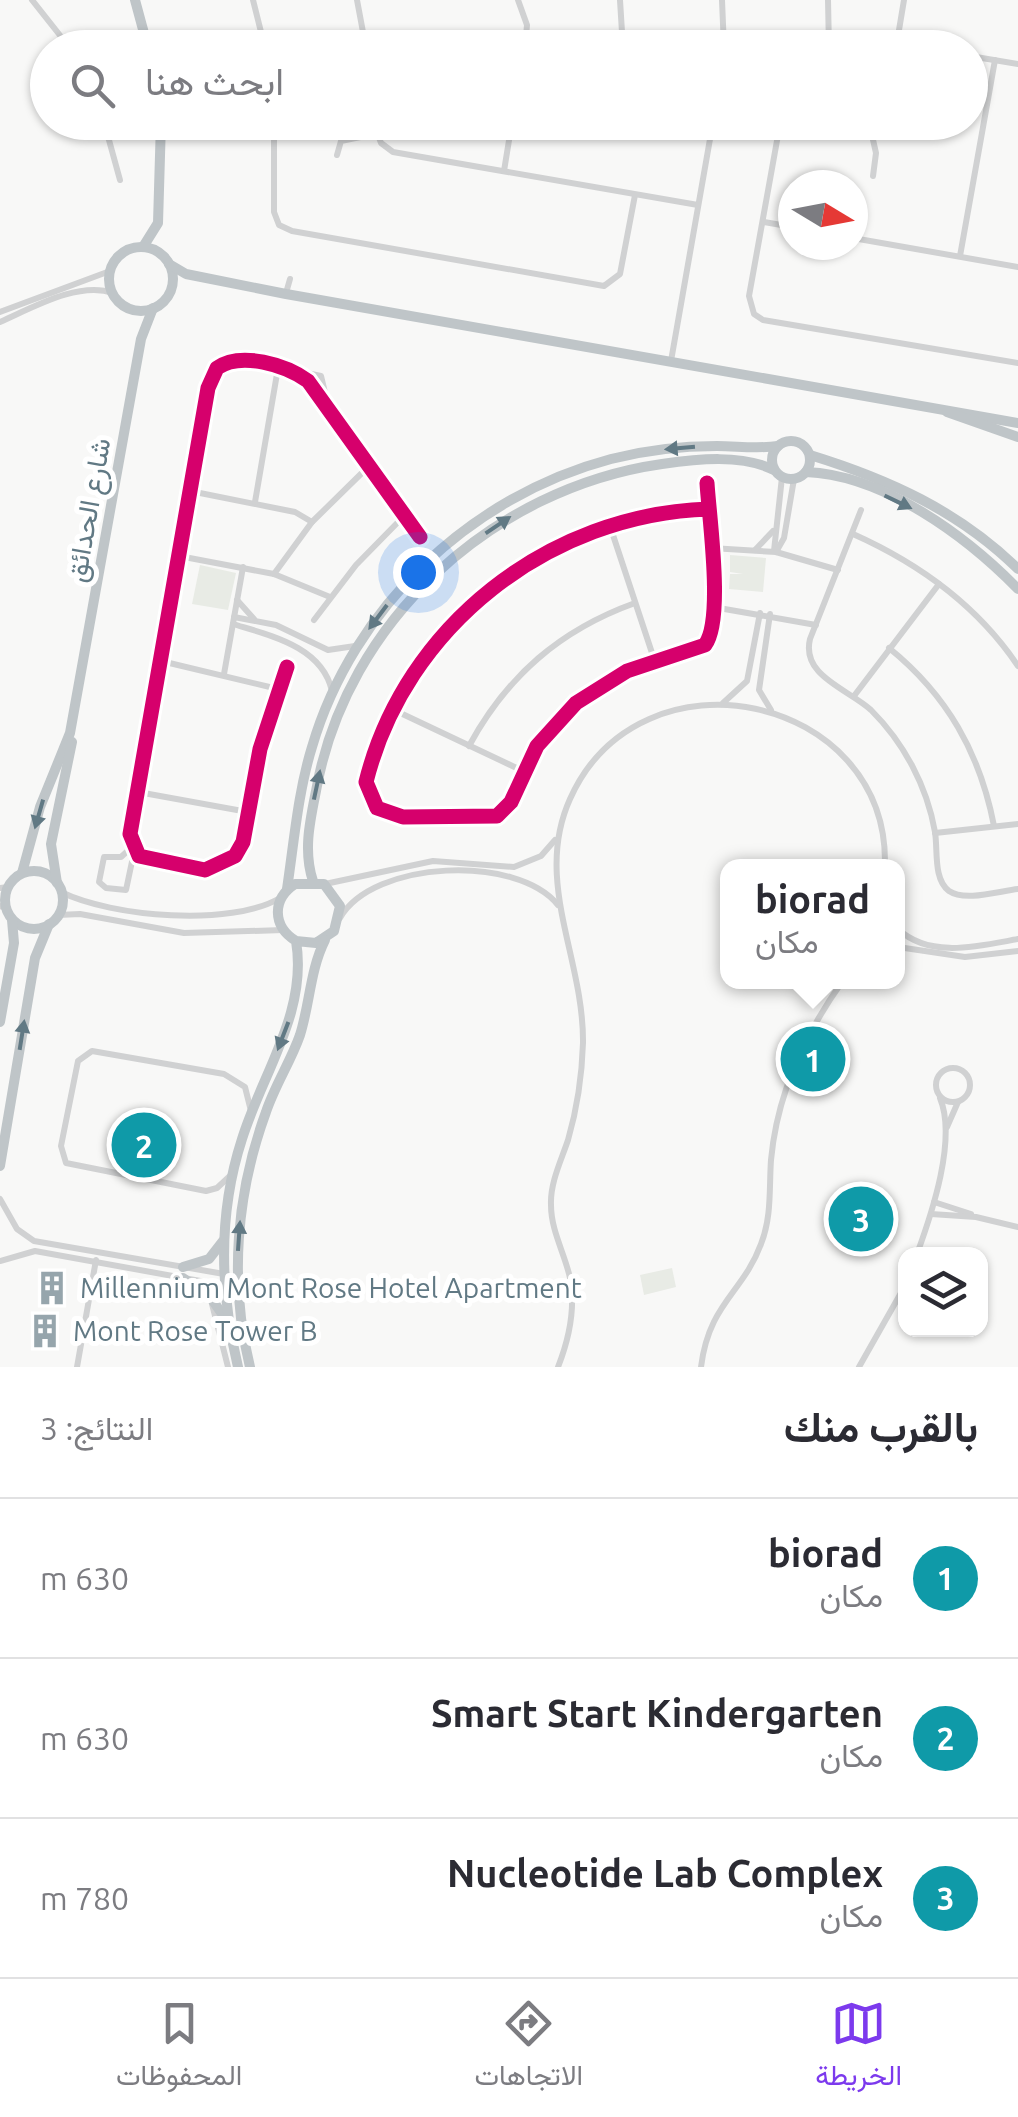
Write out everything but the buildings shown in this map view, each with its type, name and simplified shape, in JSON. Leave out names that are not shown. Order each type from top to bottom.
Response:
[{"type":"street","points":[[32,0],[56,30]]},
{"type":"street","points":[[134,0],[143,30]]},
{"type":"street","points":[[254,0],[261,30]]},
{"type":"street","points":[[357,0],[363,30]]},
{"type":"street","points":[[518,0],[527,30]]},
{"type":"street","points":[[620,0],[621,30]]},
{"type":"street","points":[[722,0],[723,30]]},
{"type":"street","points":[[828,0],[829,30]]},
{"type":"street","points":[[899,30],[904,0]]},
{"type":"street","points":[[988,59],[1018,64]]},
{"type":"street","points":[[988,99],[995,60]]},
{"type":"street","points":[[109,140],[120,180]]},
{"type":"street","points":[[161,140],[166,260],[171,290]]},
{"type":"street","points":[[274,140],[274,212],[280,225],[292,232],[604,286],[620,274],[635,195]]},
{"type":"street","points":[[337,155],[341,142],[350,140]]},
{"type":"street","points":[[381,140],[394,152],[698,206]]},
{"type":"street","points":[[504,171],[509,140]]},
{"type":"street","points":[[671,362],[710,140]]},
{"type":"street","points":[[774,140],[764,222],[748,302],[758,318],[1018,363]]},
{"type":"street","points":[[873,140],[876,156],[873,176]]},
{"type":"street","points":[[960,256],[981,140]]},
{"type":"street","points":[[113,294],[110,271],[119,256],[142,247],[156,230],[162,186]]},
{"type":"street","points":[[764,222],[778,224]]},
{"type":"street","points":[[868,241],[1018,267]]},
{"type":"street","points":[[142,247],[183,273],[226,283],[1018,423]]},
{"type":"street","points":[[0,312],[110,271]]},
{"type":"street","points":[[286,294],[290,279]]},
{"type":"street","points":[[129,308],[152,308],[171,290],[190,280],[226,283]]},
{"type":"street","points":[[0,322],[72,295],[101,290],[113,294],[129,308],[139,324],[140,339]]},
{"type":"street","name":"شارع الحدائق","points":[[59,887],[51,851],[140,339],[152,308]]},
{"type":"street","points":[[134,849],[121,858],[104,857],[99,882],[106,888],[126,890],[134,849],[138,792],[212,374],[223,363],[237,359],[319,374],[328,407]]},
{"type":"street","points":[[254,502],[278,368]]},
{"type":"street","points":[[290,371],[308,381],[420,538]]},
{"type":"street","points":[[942,409],[1018,437]]},
{"type":"street","points":[[250,1367],[224,1240],[233,1173],[294,1003],[299,968],[296,942],[282,930],[277,908],[284,893],[304,776],[332,692],[356,646],[421,566],[472,524],[522,494],[580,469],[642,452],[778,446],[796,441],[810,454],[870,474],[928,502],[978,534],[1018,569]]},
{"type":"street","points":[[775,551],[788,518],[783,475],[772,454],[778,446]]},
{"type":"street","points":[[806,472],[810,454]]},
{"type":"street","points":[[340,920],[340,906],[318,882],[308,859],[312,810],[324,756],[343,703],[388,627],[456,555],[530,505],[624,471],[722,460],[783,475],[806,472],[838,477],[915,510],[974,549],[1018,589]]},
{"type":"street","points":[[274,574],[312,522],[368,466]]},
{"type":"street","points":[[775,551],[773,530],[783,475]]},
{"type":"street","points":[[707,482],[709,509],[711,548],[712,632],[704,646],[600,685],[576,702],[546,734],[523,771],[511,802],[497,816],[389,815],[377,808],[366,782],[394,710],[432,648],[484,595],[542,554],[610,526],[667,512],[709,509]]},
{"type":"street","points":[[190,491],[295,512],[312,522]]},
{"type":"street","points":[[861,510],[808,646],[812,665],[884,724],[908,757],[935,834],[941,882],[952,893],[1018,889]]},
{"type":"street","points":[[776,515],[788,518]]},
{"type":"street","points":[[314,620],[404,516]]},
{"type":"street","points":[[610,526],[654,662]]},
{"type":"street","points":[[755,550],[773,530]]},
{"type":"street","points":[[786,531],[794,556]]},
{"type":"street","points":[[852,534],[906,560],[939,584],[974,612],[1018,666]]},
{"type":"street","points":[[711,548],[775,551],[838,570]]},
{"type":"street","points":[[179,556],[274,574],[330,597]]},
{"type":"street","points":[[224,674],[243,567]]},
{"type":"street","points":[[854,696],[939,584]]},
{"type":"street","points":[[237,600],[255,620]]},
{"type":"street","points":[[468,746],[498,698],[537,657],[583,625],[634,603]]},
{"type":"street","points":[[712,608],[770,614],[816,626]]},
{"type":"street","points":[[744,610],[756,631]]},
{"type":"street","points":[[723,703],[744,686],[760,613]]},
{"type":"street","points":[[770,614],[759,690],[771,712]]},
{"type":"street","points":[[767,634],[785,617]]},
{"type":"street","points":[[233,620],[269,623],[328,650],[356,646]]},
{"type":"street","points":[[233,620],[320,662],[332,692]]},
{"type":"street","points":[[266,635],[269,623]]},
{"type":"street","points":[[229,642],[254,631]]},
{"type":"street","points":[[753,646],[765,648]]},
{"type":"street","points":[[889,648],[935,692],[960,727],[982,775],[994,826]]},
{"type":"street","points":[[160,662],[224,674],[278,690]]},
{"type":"street","points":[[134,849],[151,862],[214,869],[240,850],[260,749],[288,667]]},
{"type":"street","name":"شارع الحدائق","points":[[22,873],[40,807],[70,733],[79,690]]},
{"type":"street","points":[[558,1367],[572,1308],[552,1194],[576,1105],[582,1041],[578,977],[555,886],[556,840],[581,778],[616,739],[666,712],[723,703],[771,712],[820,737],[854,770],[876,812],[884,859]]},
{"type":"street","points":[[394,710],[523,771]]},
{"type":"street","points":[[138,792],[248,812]]},
{"type":"street","points":[[935,834],[1018,824]]},
{"type":"street","points":[[0,1022],[14,943],[4,888],[22,873],[42,872],[59,887],[92,903],[187,915],[252,910],[284,893],[318,882],[432,861],[514,867],[541,856],[556,840]]},
{"type":"street","points":[[232,1367],[232,1281],[248,1174],[265,1114],[299,1037],[313,968],[325,940],[352,902],[370,889],[443,872],[523,880],[542,889],[560,909]]},
{"type":"street","points":[[0,1166],[34,958],[49,924],[58,915],[59,887]]},
{"type":"street","points":[[6,911],[30,929],[49,924]]},
{"type":"street","points":[[58,915],[90,915],[184,933],[282,930]]},
{"type":"street","points":[[905,934],[914,941],[949,948],[1018,939]]},
{"type":"street","points":[[296,942],[325,940]]},
{"type":"street","points":[[905,948],[965,957],[1018,951]]},
{"type":"street","points":[[701,1367],[712,1320],[760,1248],[768,1221],[771,1158],[790,1079],[823,1008],[837,989]]},
{"type":"street","points":[[233,1173],[217,1188],[206,1190],[66,1163],[62,1146],[78,1061],[92,1051],[224,1074],[245,1087],[252,1112]]},
{"type":"street","points":[[920,1247],[932,1214],[946,1128],[970,1086],[967,1075],[957,1068],[938,1075],[946,1128]]},
{"type":"street","points":[[940,1098],[958,1102]]},
{"type":"street","points":[[0,1200],[16,1229],[34,1241],[183,1273],[210,1298],[229,1324]]},
{"type":"street","points":[[934,1202],[1018,1224]]},
{"type":"street","points":[[932,1214],[976,1216]]},
{"type":"street","points":[[183,1273],[209,1259],[224,1240]]},
{"type":"street","points":[[0,1261],[36,1251],[232,1281]]},
{"type":"street","points":[[78,1367],[98,1253]]},
{"type":"street","points":[[92,1282],[110,1265]]},
{"type":"street","points":[[210,1298],[232,1367]]},
{"type":"street","points":[[859,1367],[898,1298]]},
{"type":"shaded area","points":[[730,555],[766,558],[763,592],[729,589],[730,574],[743,574],[730,572]]},
{"type":"shaded area","points":[[200,565],[236,573],[228,610],[192,604]]},
{"type":"shaded area","points":[[672,1268],[676,1287],[644,1295],[640,1275]]},
{"type":"cycle path","points":[[287,667],[260,749],[243,842],[235,856],[205,870],[139,856],[130,834],[208,388],[217,368],[251,360],[288,370],[308,381],[420,537]]},
{"type":"cycle path","points":[[707,483],[712,543],[715,592],[711,632],[705,645],[627,671],[576,703],[537,746],[511,802],[497,816],[403,817],[377,808],[366,782],[385,726],[414,674],[449,628],[492,589],[540,556],[593,532],[650,516],[709,509]]},
{"type":"place","name":"biorad","points":[[813,1059]]},
{"type":"place","name":"Smart Start Kindergarten","points":[[144,1145]]},
{"type":"place","name":"Nucleotide Lab Complex","points":[[861,1219]]},
{"type":"place","name":"Millennium Mont Rose Hotel Apartment","points":[[52,1288]]},
{"type":"place","name":"Mont Rose Tower B","points":[[45,1331]]}]
